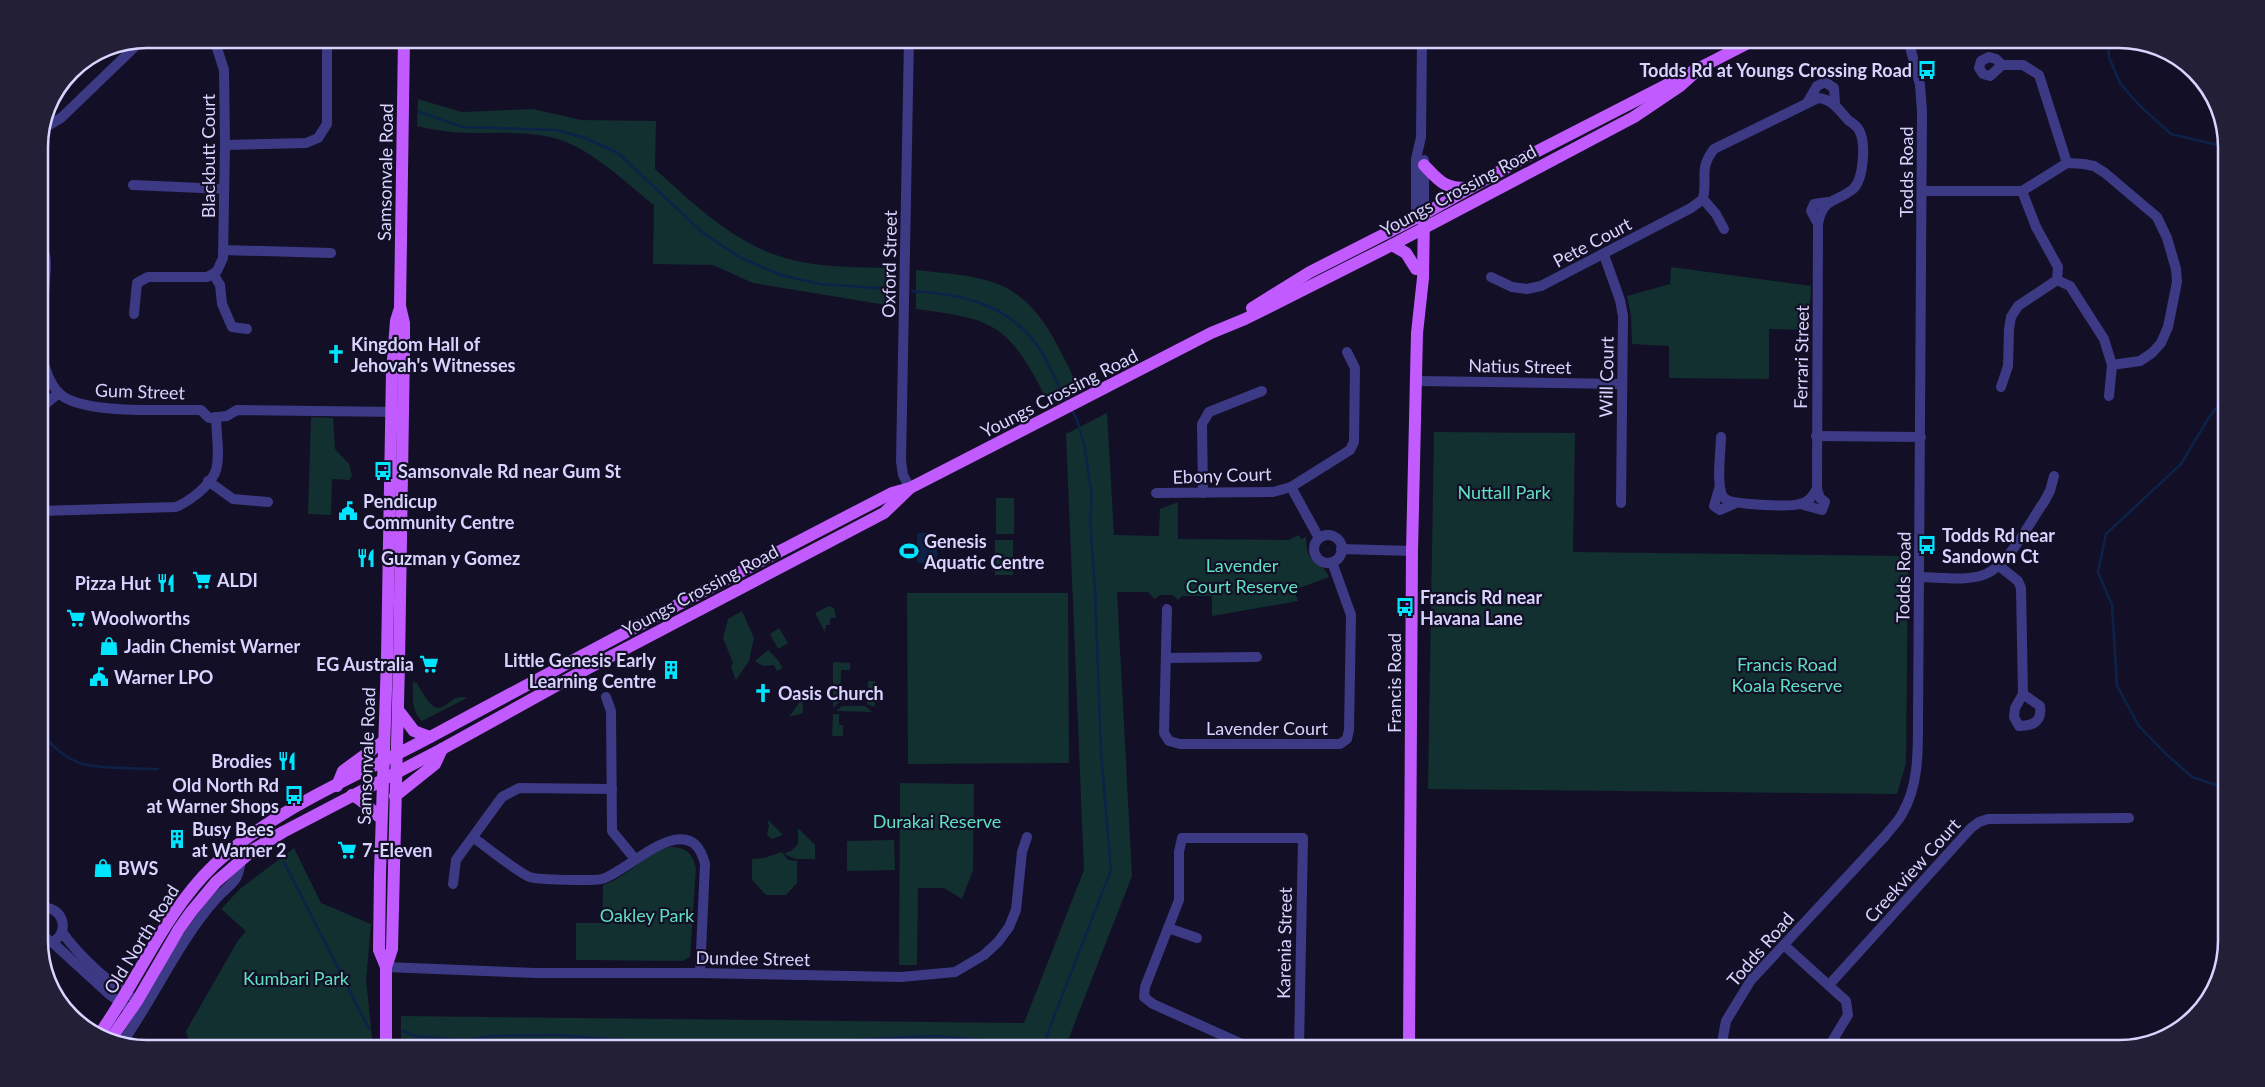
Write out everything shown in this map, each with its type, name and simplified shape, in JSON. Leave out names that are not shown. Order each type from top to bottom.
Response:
[{"type":"main road","name":"Samsonvale Road","points":[[386,1040],[386,967],[392,950],[398,710],[396,321],[400,306],[404,48]]},
{"type":"main road","name":"Youngs Crossing Road","points":[[396,755],[883,497],[910,488],[1223,328],[1245,319],[1392,245],[1471,187],[1641,96],[1739,48]]},
{"type":"main road","name":"Youngs Crossing Road","points":[[1223,328],[1245,312],[1310,272],[1420,223],[1601,135],[1652,106],[1680,86],[1700,68]]},
{"type":"main road","points":[[1641,96],[1648,98],[1652,106]]},
{"type":"main road","points":[[1424,165],[1436,180],[1445,185],[1459,188],[1471,187]]},
{"type":"main road","name":"Francis Road","points":[[1409,1040],[1412,552],[1418,380],[1416,269],[1420,223]]},
{"type":"main road","name":"Francis Road","points":[[1418,318],[1421,301],[1420,223]]},
{"type":"main road","points":[[1392,245],[1406,253],[1416,269]]},
{"type":"main road","name":"Samsonvale Road","points":[[386,967],[379,950],[381,818],[397,412]]},
{"type":"main road","name":"Youngs Crossing Road","points":[[396,772],[442,749],[581,672],[884,513],[910,488]]},
{"type":"main road","points":[[398,710],[414,731],[430,738]]},
{"type":"main road","points":[[337,786],[343,771],[384,741]]},
{"type":"main road","points":[[395,796],[436,764],[442,749]]},
{"type":"main road","name":"Old North Road","points":[[113,1033],[168,922],[212,867],[262,827],[396,755]]},
{"type":"main road","name":"Old North Road","points":[[104,1029],[129,1002],[191,912],[216,882],[241,859],[265,842],[396,772]]},
{"type":"main road","points":[[352,795],[366,803],[374,814],[381,818]]},
{"type":"street","points":[[50,124],[61,118],[134,48]]},
{"type":"street","name":"Blackbutt Court","points":[[210,276],[217,271],[223,258],[224,70],[217,48]]},
{"type":"street","points":[[225,145],[306,142],[318,138],[327,124],[327,48]]},
{"type":"street","name":"Oxford Street","points":[[910,48],[901,461],[903,475],[910,488]]},
{"type":"street","points":[[1420,223],[1424,165],[1421,137],[1422,48]]},
{"type":"street","name":"Todds Road","points":[[1722,1040],[1726,1021],[1751,980],[1885,836],[1902,815],[1909,799],[1918,760],[1923,191],[1920,85],[1910,48]]},
{"type":"street","points":[[2002,65],[2023,65],[2039,75],[2067,163]]},
{"type":"street","name":"Ferrari Street","points":[[1806,104],[1817,86],[1825,82],[1834,88],[1835,104]]},
{"type":"street","name":"Ferrari Street","points":[[1703,199],[1703,171],[1706,160],[1714,149],[1818,98],[1826,99],[1835,104],[1851,122],[1864,125],[1868,134],[1863,142],[1862,174],[1859,182],[1853,189],[1828,202],[1814,204],[1811,211],[1818,224],[1816,436],[1817,489],[1820,498],[1825,502],[1822,510],[1800,504],[1736,503],[1720,510],[1714,506],[1719,490],[1721,437]]},
{"type":"street","points":[[1420,223],[1416,159],[1421,137]]},
{"type":"street","points":[[1923,191],[2022,191],[2067,163],[2094,166],[2156,217],[2165,233],[2176,269],[2176,282],[2168,327],[2161,343],[2152,353],[2140,360],[2112,365]]},
{"type":"street","points":[[133,185],[224,189]]},
{"type":"street","points":[[2022,191],[2036,227],[2058,267],[2057,280]]},
{"type":"street","points":[[1703,199],[1716,214],[1724,230]]},
{"type":"street","name":"Pete Court","points":[[1491,277],[1512,287],[1527,289],[1541,286],[1604,255],[1691,208],[1703,199]]},
{"type":"street","points":[[223,250],[331,253]]},
{"type":"street","name":"Will Court","points":[[1604,255],[1620,300],[1623,316],[1621,503]]},
{"type":"street","points":[[134,314],[137,283],[148,277],[210,276],[220,285],[222,304],[232,327],[247,329]]},
{"type":"street","points":[[2057,280],[2070,286],[2104,340],[2112,365],[2109,396]]},
{"type":"street","points":[[2001,387],[2008,366],[2011,317],[2018,306],[2057,280]]},
{"type":"street","points":[[1291,487],[1350,450],[1354,442],[1354,368],[1348,352]]},
{"type":"street","points":[[48,373],[59,393],[48,402]]},
{"type":"street","name":"Natius Street","points":[[1418,380],[1622,384]]},
{"type":"street","points":[[1202,493],[1202,424],[1209,412],[1262,390]]},
{"type":"street","name":"Gum Street","points":[[59,393],[71,401],[92,408],[201,410],[208,418],[216,417]]},
{"type":"street","points":[[48,511],[176,507],[192,500],[215,474],[217,462],[216,417],[227,416],[237,410],[397,412]]},
{"type":"street","points":[[1816,436],[1921,437]]},
{"type":"street","points":[[1920,577],[1969,577],[1984,575],[1999,566],[2044,502],[2050,491],[2054,476]]},
{"type":"street","points":[[208,481],[233,499],[268,502]]},
{"type":"street","name":"Ebony Court","points":[[1156,493],[1273,492],[1291,487],[1320,538]]},
{"type":"street","points":[[1800,504],[1811,499],[1817,489]]},
{"type":"street","points":[[1325,536],[1334,537],[1341,548],[1339,556],[1332,562],[1320,561],[1315,555],[1314,547],[1320,538],[1325,536]]},
{"type":"street","points":[[1341,548],[1412,552]]},
{"type":"street","name":"Lavender Court","points":[[1167,609],[1164,733],[1169,741],[1180,744],[1340,744],[1347,739],[1349,730],[1351,614],[1332,562]]},
{"type":"street","points":[[1999,566],[2018,581],[2021,588],[2023,694]]},
{"type":"street","points":[[1166,658],[1257,657]]},
{"type":"street","points":[[606,697],[611,711],[612,831],[635,859]]},
{"type":"street","points":[[454,884],[456,860],[474,838],[502,797],[519,788],[612,789]]},
{"type":"street","name":"Creekview Court","points":[[1829,985],[1971,828],[1979,822],[2002,819],[2129,818]]},
{"type":"street","name":"Dundee Street","points":[[386,967],[536,974],[700,973],[901,977],[955,972],[984,956],[1009,927],[1016,910],[1022,852],[1027,836]]},
{"type":"street","points":[[474,838],[530,877],[601,879],[614,875],[658,844],[669,841],[686,841],[697,847],[705,864],[700,973]]},
{"type":"street","name":"Karenia Street","points":[[1168,928],[1179,900],[1179,852],[1182,838],[1302,838],[1299,1040]]},
{"type":"street","points":[[126,1038],[146,1008],[190,934],[217,898],[237,879],[241,859]]},
{"type":"street","points":[[48,908],[57,912],[63,924],[62,932],[58,939],[48,944]]},
{"type":"street","points":[[1197,938],[1168,928],[1145,987],[1144,997],[1153,1004],[1233,1040]]},
{"type":"street","points":[[62,932],[72,946],[129,1002]]},
{"type":"street","points":[[48,940],[129,1002]]},
{"type":"street","points":[[1784,945],[1846,1000],[1848,1015],[1833,1040]]},
{"type":"green space","points":[[418,99],[462,112],[533,109],[581,120],[656,121],[655,169],[703,212],[738,237],[776,255],[821,265],[892,268],[892,306],[753,283],[713,265],[653,264],[654,205],[605,165],[579,148],[550,137],[524,133],[457,132],[417,126]]},
{"type":"green space","points":[[1671,267],[1811,286],[1809,330],[1769,329],[1769,379],[1669,378],[1669,346],[1632,344],[1631,316],[1627,296],[1670,284]]},
{"type":"green space","points":[[916,270],[962,275],[989,281],[1005,287],[1019,296],[1032,307],[1042,320],[1060,349],[1075,380],[1045,396],[1020,353],[996,329],[964,317],[916,309]]},
{"type":"green space","name":"Lavender Court Reserve","points":[[1107,413],[1114,535],[1159,536],[1160,509],[1178,502],[1178,539],[1288,540],[1299,535],[1301,539],[1306,537],[1308,554],[1322,567],[1329,577],[1294,590],[1298,601],[1212,616],[1212,596],[1182,596],[1178,600],[1173,595],[1160,595],[1155,599],[1148,592],[1117,592],[1132,876],[1068,1040],[401,1040],[401,1016],[1024,1023],[1084,870],[1066,434]]},
{"type":"green space","points":[[311,417],[333,418],[335,449],[349,464],[352,476],[349,480],[332,479],[331,515],[308,514]]},
{"type":"green space","name":"Francis Road Koala Reserve","points":[[1434,432],[1575,433],[1573,552],[1908,556],[1906,763],[1897,794],[1428,789]]},
{"type":"green space","points":[[996,498],[1014,498],[1014,534],[996,534]]},
{"type":"green space","points":[[995,540],[1013,540],[1013,575],[995,575]]},
{"type":"green space","points":[[907,593],[1068,593],[1069,763],[908,764]]},
{"type":"green space","points":[[829,606],[834,608],[836,618],[830,618],[830,625],[826,625],[825,632],[815,613]]},
{"type":"green space","points":[[742,611],[754,638],[749,661],[736,680],[731,667],[733,663],[723,638],[728,619]]},
{"type":"green space","points":[[779,628],[788,643],[778,649],[770,634]]},
{"type":"green space","points":[[768,650],[783,668],[777,671],[774,665],[763,666],[755,661]]},
{"type":"green space","points":[[833,662],[850,663],[850,670],[841,670],[840,702],[833,708]]},
{"type":"green space","points":[[868,681],[875,681],[875,707],[867,704]]},
{"type":"green space","points":[[413,682],[417,683],[433,706],[439,708],[453,699],[459,697],[467,698],[422,721],[414,708]]},
{"type":"green space","points":[[802,699],[803,713],[789,717]]},
{"type":"green space","points":[[842,706],[865,706],[872,712],[836,711]]},
{"type":"green space","points":[[833,714],[839,714],[839,725],[843,725],[843,736],[832,736]]},
{"type":"green space","name":"Durakai Reserve","points":[[900,783],[974,784],[973,870],[962,899],[944,888],[918,888],[917,965],[899,965]]},
{"type":"green space","points":[[767,819],[783,835],[772,839],[767,835],[769,826]]},
{"type":"green space","points":[[798,828],[815,845],[815,859],[796,859],[786,855],[785,853],[791,851],[798,844]]},
{"type":"green space","points":[[894,840],[895,870],[847,871],[847,841]]},
{"type":"green space","name":"Oakley Park","points":[[669,847],[684,849],[690,854],[696,868],[690,957],[682,961],[576,960],[576,923],[602,923],[603,885],[620,877],[651,855]]},
{"type":"green space","name":"Kumbari Park","points":[[294,848],[321,903],[371,924],[366,980],[372,1040],[189,1040],[186,1031],[237,942],[246,931],[221,909],[240,889]]},
{"type":"green space","points":[[782,852],[788,860],[797,861],[797,883],[786,895],[766,895],[752,880],[752,859],[764,858]]},
{"type":"water","points":[[917,533],[937,533],[937,564],[917,563]]},
{"type":"waterway","points":[[2108,48],[2109,57],[2120,83],[2138,104],[2171,134],[2217,145]]},
{"type":"waterway","points":[[419,112],[463,127],[557,130],[585,138],[618,153],[703,233],[739,257],[781,275],[820,284],[892,289]]},
{"type":"waterway","points":[[912,291],[964,298],[981,303],[1011,319],[1024,330],[1041,351],[1067,402]]},
{"type":"waterway","points":[[2217,407],[2181,464],[2106,534],[2098,572],[2112,605],[2117,686],[2139,726],[2192,777],[2218,786]]},
{"type":"waterway","points":[[1046,1040],[1111,870],[1101,752],[1095,589],[1090,519],[1092,496],[1084,444],[1077,420],[1071,409]]},
{"type":"waterway","points":[[48,741],[76,762],[90,766],[158,769]]},
{"type":"waterway","points":[[284,862],[369,1029]]},
{"type":"waterway","points":[[403,1031],[415,1036],[466,1040]]},
{"type":"waterway","points":[[466,1040],[492,1036],[557,1035],[623,1040]]},
{"type":"waterway","points":[[854,1040],[937,1036],[982,1040]]},
{"type":"place","name":"Todds Rd at Youngs Crossing Road","points":[[1927,70]]},
{"type":"place","name":"Kingdom Hall of Jehovah's Witnesses","points":[[336,354]]},
{"type":"place","name":"Samsonvale Rd near Gum St","points":[[383,471]]},
{"type":"place","name":"Pendicup Community Centre","points":[[348,511]]},
{"type":"place","name":"Todds Rd near Sandown Ct","points":[[1927,545]]},
{"type":"place","name":"Genesis Aquatic Centre","points":[[909,551]]},
{"type":"place","name":"Guzman y Gomez","points":[[366,558]]},
{"type":"place","name":"ALDI","points":[[202,580]]},
{"type":"place","name":"Pizza Hut","points":[[166,583]]},
{"type":"place","name":"Francis Rd near Havana Lane","points":[[1405,607]]},
{"type":"place","name":"Woolworths","points":[[76,618]]},
{"type":"place","name":"Jadin Chemist Warner","points":[[109,646]]},
{"type":"place","name":"EG Australia","points":[[429,664]]},
{"type":"place","name":"Little Genesis Early Learning Centre","points":[[671,670]]},
{"type":"place","name":"Warner LPO","points":[[99,677]]},
{"type":"place","name":"Oasis Church","points":[[763,693]]},
{"type":"place","name":"Brodies","points":[[287,761]]},
{"type":"place","name":"Old North Rd at Warner Shops","points":[[294,795]]},
{"type":"place","name":"Busy Bees at Warner 2","points":[[177,839]]},
{"type":"place","name":"7-Eleven","points":[[347,850]]},
{"type":"place","name":"BWS","points":[[103,868]]},
{"type":"park label","name":"Nuttall Park","points":[[1504,492]]}]
